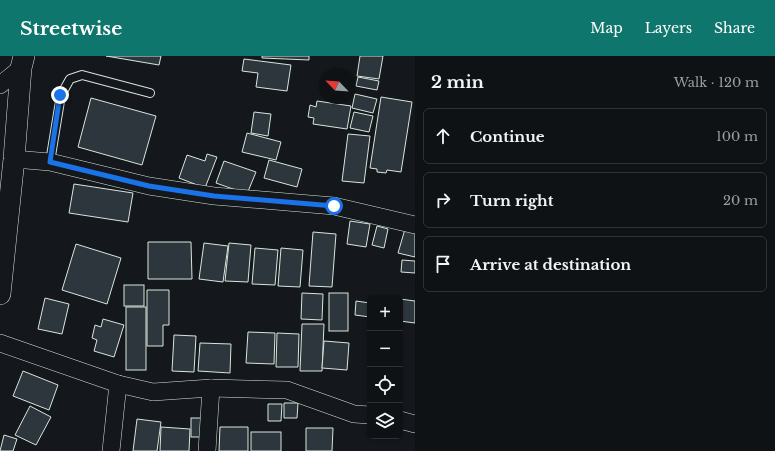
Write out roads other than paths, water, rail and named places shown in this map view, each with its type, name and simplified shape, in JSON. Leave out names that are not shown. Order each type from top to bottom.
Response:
[{"type":"street","points":[[0,85],[23,62]]},
{"type":"street","points":[[0,294],[23,62]]},
{"type":"street","points":[[14,160],[50,162],[149,186],[214,196],[334,206],[415,225]]},
{"type":"street","points":[[0,343],[118,384],[153,392],[211,388],[287,390],[354,414],[367,415]]},
{"type":"street","points":[[111,451],[118,384]]},
{"type":"street","points":[[207,451],[211,388]]},
{"type":"street","points":[[403,421],[415,424]]},
{"type":"lane","points":[[50,162],[60,95],[70,79],[82,75],[150,93]]}]
